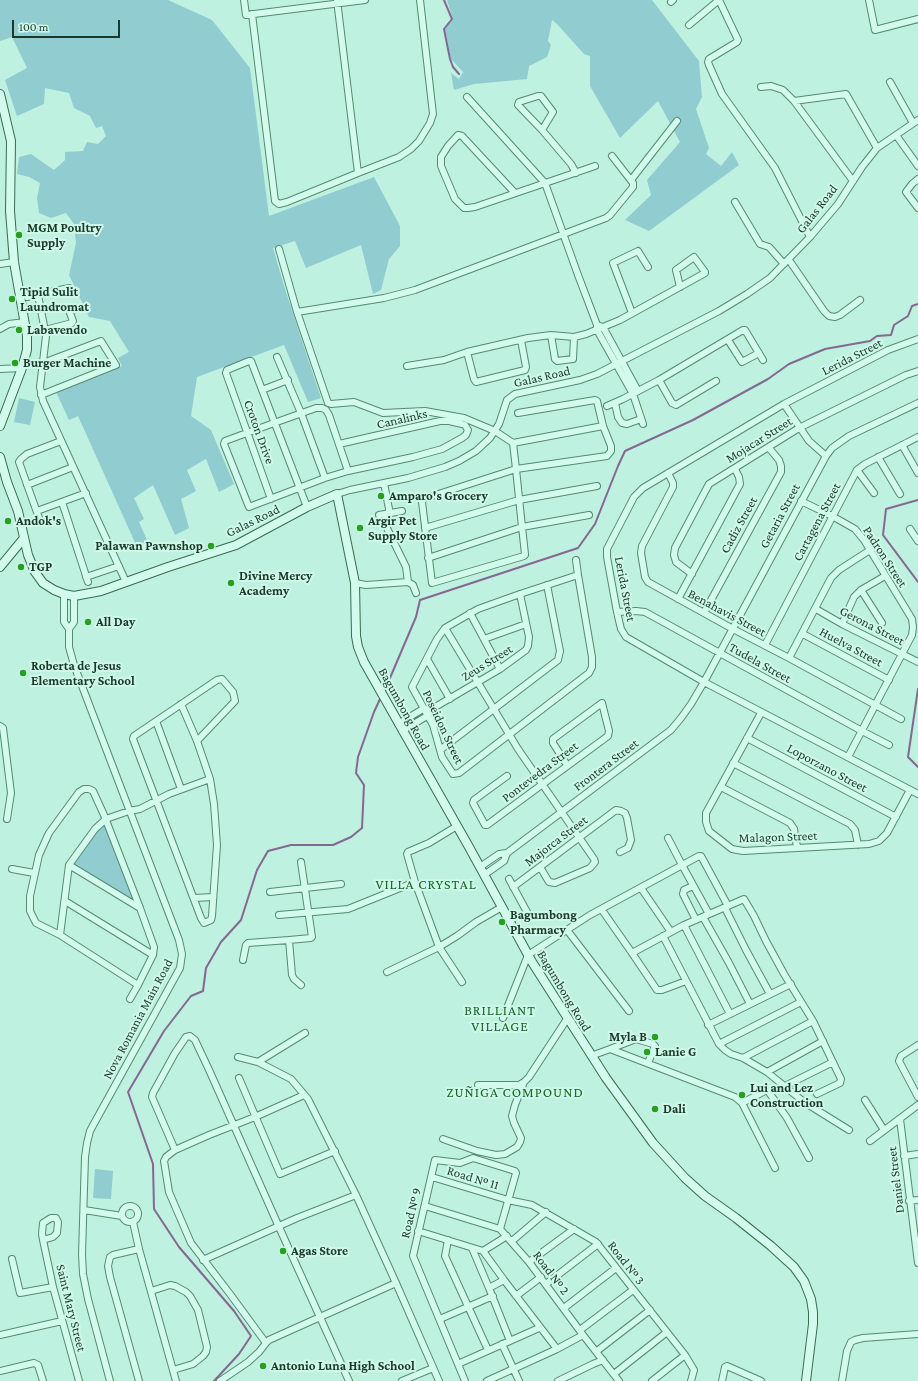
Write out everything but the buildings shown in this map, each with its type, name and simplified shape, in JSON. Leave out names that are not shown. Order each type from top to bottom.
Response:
[{"type":"main road","points":[[0,94],[11,141],[10,211],[14,262],[27,336],[27,350],[22,368],[0,426]]},
{"type":"main road","name":"Galas Road","points":[[0,457],[7,482],[18,511],[28,555],[35,572],[43,583],[64,594],[74,596],[101,591],[236,545],[308,507],[337,494]]},
{"type":"main road","name":"Bagumbong Road","points":[[337,494],[355,583],[356,636],[358,647],[364,662],[528,955],[567,1019],[635,1120],[667,1160],[705,1196],[771,1246],[794,1267],[804,1281],[811,1299],[813,1312],[813,1324],[806,1381]]},
{"type":"main road","points":[[0,567],[24,538]]},
{"type":"street","points":[[244,0],[246,15],[337,2],[365,0]]},
{"type":"street","points":[[252,14],[275,201],[279,204],[399,157],[411,149],[430,123],[433,114],[420,0]]},
{"type":"street","points":[[689,25],[719,0],[738,40],[709,59],[709,65],[722,94],[775,168],[810,237]]},
{"type":"street","points":[[869,0],[875,30],[918,19]]},
{"type":"street","points":[[337,2],[358,173]]},
{"type":"street","points":[[890,82],[916,122]]},
{"type":"street","points":[[761,87],[771,86],[783,90],[794,101],[853,181]]},
{"type":"street","points":[[794,101],[846,94],[877,148]]},
{"type":"street","points":[[542,130],[553,112],[542,96],[519,102],[518,105],[542,130],[576,172]]},
{"type":"street","points":[[467,97],[545,183],[563,235],[599,327],[635,393],[642,421],[627,424],[622,423],[618,417],[615,403]]},
{"type":"street","points":[[631,180],[677,121]]},
{"type":"street","name":"Galas Road","points":[[337,494],[420,475],[446,467],[459,461],[480,448],[495,431],[503,414],[507,400],[515,394],[584,379],[619,363],[736,301],[760,286],[810,237],[838,204],[877,148],[916,122]]},
{"type":"street","points":[[896,134],[918,166]]},
{"type":"street","points":[[515,193],[462,136],[458,135],[441,157],[441,166],[449,186],[455,199],[464,208],[475,207],[595,166]]},
{"type":"street","points":[[297,312],[384,298],[415,290],[608,217],[632,187],[633,183],[612,156]]},
{"type":"street","points":[[918,179],[906,192],[918,208]]},
{"type":"street","points":[[735,202],[760,244],[769,246],[786,262],[829,316],[835,317],[840,315],[860,300]]},
{"type":"street","points":[[279,249],[297,312],[328,403],[354,402],[383,413],[425,411],[464,418],[495,431],[513,443],[603,426]]},
{"type":"street","points":[[632,313],[612,263],[638,251],[648,267]]},
{"type":"street","points":[[407,366],[444,360],[467,352],[521,340],[551,335],[580,337],[632,313],[680,287],[705,272],[694,258],[676,270],[680,287]]},
{"type":"street","points":[[0,264],[14,262]]},
{"type":"street","points":[[27,297],[69,288]]},
{"type":"street","points":[[38,295],[46,343],[40,387],[41,395],[46,409],[126,582]]},
{"type":"street","points":[[45,330],[72,323],[73,321],[70,313]]},
{"type":"street","points":[[0,330],[8,324],[25,322]]},
{"type":"street","points":[[607,406],[659,380],[745,330],[763,360]]},
{"type":"street","points":[[551,335],[555,359],[557,361],[574,359],[574,337]]},
{"type":"street","name":"Lerida Street","points":[[918,339],[888,350],[784,404],[644,488],[634,497],[607,549],[607,557],[617,612],[621,629],[626,637],[704,682],[918,794]]},
{"type":"street","points":[[467,352],[476,382],[525,370],[526,367],[521,340]]},
{"type":"street","points":[[728,340],[742,362],[759,353]]},
{"type":"street","points":[[41,395],[116,365],[101,341],[43,362]]},
{"type":"street","points":[[278,357],[325,478]]},
{"type":"street","name":"Croton Drive","points":[[262,390],[250,360],[227,370],[226,373],[271,499]]},
{"type":"street","points":[[0,369],[22,368]]},
{"type":"street","name":"Mojacar Street","points":[[692,574],[676,562],[674,556],[675,548],[709,484],[799,428],[906,375],[918,371]]},
{"type":"street","points":[[288,380],[262,390],[308,507]]},
{"type":"street","points":[[659,380],[672,404],[676,405],[716,381]]},
{"type":"street","points":[[513,443],[516,470],[522,528],[525,554],[524,556],[434,583],[431,581],[422,502],[423,499],[516,470],[607,456],[611,451],[611,446],[603,426],[597,401],[595,400],[518,413]]},
{"type":"street","points":[[784,404],[809,442],[826,456]]},
{"type":"street","name":"Getaria Street","points":[[704,682],[826,456],[832,448],[849,436],[918,404]]},
{"type":"street","points":[[319,407],[326,410],[329,414],[348,471],[300,487],[251,507],[248,506],[224,444],[225,441],[274,423],[319,407]]},
{"type":"street","name":"Canalinks","points":[[339,444],[440,421],[449,421],[462,424],[468,430],[466,435],[462,438],[442,449],[348,471]]},
{"type":"street","name":"Cartagena Street","points":[[765,645],[857,470],[902,444],[918,437]]},
{"type":"street","points":[[39,518],[19,462],[28,454],[61,441]]},
{"type":"street","points":[[902,444],[918,473]]},
{"type":"street","name":"Cadiz Street","points":[[704,613],[781,472],[779,460],[769,448]]},
{"type":"street","points":[[878,457],[900,494]]},
{"type":"street","points":[[27,485],[73,468]]},
{"type":"street","points":[[678,599],[740,484],[739,477],[735,469]]},
{"type":"street","points":[[857,470],[874,493]]},
{"type":"street","name":"Benahavis Street","points":[[668,473],[673,483],[673,487],[642,546],[641,553],[645,577],[648,582],[901,719]]},
{"type":"street","points":[[384,483],[389,513],[385,520],[385,524],[406,567],[408,582]]},
{"type":"street","points":[[425,528],[519,500],[597,486]]},
{"type":"street","points":[[36,511],[86,494]]},
{"type":"street","points":[[62,502],[87,579],[119,566]]},
{"type":"street","name":"Padron Street","points":[[801,502],[832,516],[855,530],[864,540],[912,620],[912,635],[848,757]]},
{"type":"street","points":[[379,515],[402,511]]},
{"type":"street","points":[[428,558],[522,528],[589,516]]},
{"type":"street","points":[[910,528],[918,541]]},
{"type":"street","points":[[789,658],[832,578],[839,570],[870,550]]},
{"type":"street","points":[[509,735],[586,676],[592,668],[592,657],[576,560]]},
{"type":"street","points":[[450,699],[427,659],[437,639],[445,628],[470,613],[490,605],[578,575]]},
{"type":"street","points":[[842,624],[854,597],[861,590],[885,576]]},
{"type":"street","points":[[355,583],[366,585],[408,582],[413,585],[416,593]]},
{"type":"street","points":[[440,750],[555,662],[560,656],[547,585]]},
{"type":"street","points":[[861,590],[882,623]]},
{"type":"street","name":"Nova Romania Main Road","points":[[64,594],[64,622],[69,629],[69,647],[74,665],[179,940],[182,961],[180,968],[90,1131],[85,1156],[82,1254],[83,1274],[88,1299],[110,1381]]},
{"type":"street","name":"Zeus Street","points":[[400,728],[500,669],[523,653],[528,646],[529,637],[520,594]]},
{"type":"street","name":"Nova Romania Main Road","points":[[69,629],[74,622],[74,596]]},
{"type":"street","name":"Gerona Street","points":[[816,609],[842,624],[918,662]]},
{"type":"street","name":"Tudela Street","points":[[617,612],[645,612],[889,745]]},
{"type":"street","points":[[470,613],[500,669]]},
{"type":"street","points":[[484,639],[526,624]]},
{"type":"street","points":[[445,628],[509,735],[580,837],[595,862],[590,868],[555,883],[549,882],[540,867]]},
{"type":"street","name":"Huelva Street","points":[[803,634],[889,680]]},
{"type":"street","name":"Poseidon Street","points":[[427,659],[413,688],[427,712],[440,750],[451,772],[455,774],[459,773],[509,735]]},
{"type":"street","points":[[181,704],[197,741],[210,779],[214,804],[217,845],[212,918],[209,922],[204,923],[156,802],[133,739],[134,736],[181,704],[219,679],[222,680],[233,692],[235,701],[197,741]]},
{"type":"street","name":"Frontera Street","points":[[480,867],[499,854],[507,853],[671,730],[691,704],[704,682]]},
{"type":"street","name":"Pontevedra Street","points":[[507,776],[474,800],[473,803],[484,823],[487,825],[608,736],[609,731],[603,704],[601,703],[553,739],[553,743],[567,765]]},
{"type":"street","name":"Malagon Street","points":[[761,712],[706,813],[706,822],[709,831],[732,849],[743,851],[858,845],[879,841],[887,833],[910,790]]},
{"type":"street","points":[[156,721],[181,789]]},
{"type":"street","points":[[0,726],[3,728],[11,793],[7,819]]},
{"type":"street","name":"Loporzano Street","points":[[747,738],[896,818]]},
{"type":"street","name":"Malagon Street","points":[[733,763],[850,824],[855,830],[858,845]]},
{"type":"street","points":[[60,935],[69,865],[95,829],[106,820],[129,811],[140,809],[156,802],[162,797],[210,779]]},
{"type":"street","points":[[721,787],[790,823],[794,829],[797,847]]},
{"type":"street","points":[[130,998],[138,985],[153,955],[154,947],[106,820],[93,791],[86,789],[80,792],[45,840],[38,855],[30,896],[30,911],[36,923],[60,935],[138,985]]},
{"type":"street","name":"Majorca Street","points":[[513,886],[616,810],[625,813],[631,840],[630,846],[620,852]]},
{"type":"street","points":[[457,826],[429,843],[408,852],[407,857],[439,947],[462,982]]},
{"type":"street","points":[[668,838],[709,914]]},
{"type":"street","name":"Frontera Street","points":[[484,874],[504,861],[507,853]]},
{"type":"street","points":[[503,1018],[528,955],[590,915],[602,910],[699,856],[701,856],[727,907],[746,950],[770,994]]},
{"type":"street","points":[[243,960],[246,945],[248,943],[311,938],[309,912],[301,862]]},
{"type":"street","points":[[69,865],[140,908]]},
{"type":"street","points":[[12,869],[34,873]]},
{"type":"street","points":[[509,879],[527,912]]},
{"type":"street","points":[[279,915],[348,909],[416,882]]},
{"type":"street","points":[[270,892],[341,884]]},
{"type":"street","points":[[693,886],[683,892],[699,919],[729,963],[750,1004]]},
{"type":"street","points":[[641,888],[671,932]]},
{"type":"street","points":[[194,898],[213,897]]},
{"type":"street","points":[[632,953],[684,925],[744,899],[784,974],[813,1021],[841,1082],[817,1094]]},
{"type":"street","points":[[65,901],[153,955]]},
{"type":"street","points":[[387,972],[439,947],[458,936],[476,922],[502,907]]},
{"type":"street","points":[[602,910],[657,990],[662,990],[686,981]]},
{"type":"street","points":[[684,925],[730,1014]]},
{"type":"street","points":[[567,930],[629,1011]]},
{"type":"street","points":[[663,936],[719,1044],[731,1054],[743,1058],[767,1072],[804,1102],[849,1130]]},
{"type":"street","points":[[289,940],[292,975],[301,985]]},
{"type":"street","points":[[708,1025],[791,984]]},
{"type":"street","points":[[719,1044],[801,1002]]},
{"type":"street","points":[[478,1085],[518,1085],[524,1082],[530,1077],[567,1019]]},
{"type":"street","points":[[743,1058],[813,1021]]},
{"type":"street","points":[[258,1062],[305,1033]]},
{"type":"street","points":[[175,1150],[152,1097],[152,1093],[175,1053],[186,1037],[190,1036],[195,1040],[210,1072],[278,1227],[349,1381]]},
{"type":"street","points":[[591,1056],[636,1039],[655,1046],[648,1063]]},
{"type":"street","points":[[767,1072],[823,1041]]},
{"type":"street","points":[[918,1044],[901,1056],[899,1061],[918,1097]]},
{"type":"street","points":[[610,1048],[735,1097],[742,1103],[775,1168]]},
{"type":"street","points":[[238,1057],[258,1062],[290,1079],[308,1099],[356,1195],[439,1381]]},
{"type":"street","points":[[786,1086],[833,1062]]},
{"type":"street","points":[[239,1078],[280,1174],[335,1151]]},
{"type":"street","points":[[443,1139],[477,1151],[496,1155],[505,1154],[517,1146],[521,1138],[512,1116],[524,1082]]},
{"type":"street","points":[[742,1103],[765,1090],[768,1091],[787,1118],[809,1158]]},
{"type":"street","points":[[266,1343],[191,1244],[169,1192],[164,1161],[166,1157],[175,1150],[304,1095]]},
{"type":"street","points":[[865,1100],[884,1130]]},
{"type":"street","points":[[870,1141],[918,1105]]},
{"type":"street","name":"Daniel Street","points":[[900,1119],[918,1263]]},
{"type":"street","points":[[904,1156],[918,1154]]},
{"type":"street","name":"Road № 9","points":[[440,1320],[412,1256],[436,1160],[438,1159],[459,1163],[473,1158],[516,1170],[508,1200]]},
{"type":"street","name":"Road № 11","points":[[432,1177],[508,1200]]},
{"type":"street","points":[[203,1260],[356,1195]]},
{"type":"street","points":[[425,1206],[500,1228],[508,1200]]},
{"type":"street","name":"Road № 3","points":[[508,1200],[532,1205],[598,1244],[685,1355],[694,1370],[691,1381]]},
{"type":"street","points":[[910,1201],[918,1200]]},
{"type":"street","points":[[84,1210],[122,1216],[128,1222],[133,1222],[138,1218],[138,1212],[135,1207],[130,1206],[123,1210],[122,1216]]},
{"type":"street","points":[[483,1251],[510,1239],[546,1212]]},
{"type":"street","points":[[133,1222],[139,1249],[176,1381]]},
{"type":"street","name":"Road № 2","points":[[500,1228],[530,1262],[582,1333],[620,1381]]},
{"type":"street","points":[[530,1262],[574,1229]]},
{"type":"street","points":[[418,1231],[483,1251],[539,1328],[557,1349]]},
{"type":"street","name":"Saint Mary Street","points":[[43,1240],[53,1287],[79,1381]]},
{"type":"street","points":[[448,1240],[445,1256],[488,1350]]},
{"type":"street","points":[[546,1284],[598,1244]]},
{"type":"street","points":[[472,1248],[490,1288],[510,1341]]},
{"type":"street","points":[[139,1249],[110,1257],[108,1266],[139,1381]]},
{"type":"street","points":[[12,1259],[20,1294],[53,1287]]},
{"type":"street","points":[[564,1308],[616,1268]]},
{"type":"street","points":[[516,1296],[541,1277]]},
{"type":"street","points":[[490,1288],[504,1280]]},
{"type":"street","points":[[220,1381],[248,1362],[272,1338],[396,1283]]},
{"type":"street","points":[[151,1291],[175,1286],[190,1296],[198,1310],[207,1346],[206,1352],[193,1364],[173,1370]]},
{"type":"street","points":[[487,1381],[557,1349],[582,1333],[633,1290]]},
{"type":"street","points":[[465,1381],[440,1320],[468,1306],[493,1296]]},
{"type":"street","points":[[597,1351],[650,1310]]},
{"type":"street","points":[[0,1335],[62,1321]]},
{"type":"street","points":[[458,1364],[539,1328]]},
{"type":"street","points":[[614,1374],[667,1332]]},
{"type":"street","points":[[842,1381],[847,1351],[852,1342],[855,1340],[863,1338],[918,1334]]},
{"type":"street","points":[[502,1344],[519,1381]]},
{"type":"street","points":[[652,1381],[685,1355]]},
{"type":"street","points":[[558,1381],[603,1360]]},
{"type":"street","points":[[0,1371],[34,1363],[38,1365],[43,1381]]},
{"type":"street","points":[[722,1381],[725,1367],[727,1366],[762,1381]]},
{"type":"street","points":[[402,1381],[433,1368]]},
{"type":"shaded area","points":[[0,0],[168,0],[212,20],[250,68],[269,216],[374,177],[400,226],[400,246],[389,259],[381,290],[373,294],[361,245],[306,268],[295,241],[273,248],[321,398],[308,402],[284,345],[197,377],[191,416],[211,430],[234,484],[219,492],[206,459],[187,470],[196,491],[181,499],[189,528],[175,535],[153,485],[134,498],[144,519],[139,522],[147,540],[137,547],[78,416],[69,420],[56,392],[122,366],[118,358],[129,352],[110,321],[89,317],[69,275],[76,243],[74,224],[66,213],[51,218],[39,213],[37,198],[40,183],[29,177],[17,174],[19,157],[31,154],[54,170],[65,160],[65,152],[83,151],[87,142],[98,144],[106,136],[102,126],[96,128],[90,116],[74,108],[69,93],[45,88],[44,104],[17,116],[5,80],[27,68],[12,37],[0,41]]},
{"type":"shaded area","points":[[447,0],[652,0],[699,61],[702,97],[696,109],[709,148],[706,154],[721,166],[732,152],[739,165],[649,231],[625,220],[651,195],[647,180],[680,142],[658,101],[620,138],[590,86],[590,56],[584,54],[552,20],[548,41],[551,45],[547,57],[529,66],[527,79],[474,84],[454,90],[451,73],[459,79],[463,72],[451,59],[445,29],[453,19]]},
{"type":"shaded area","points":[[19,398],[35,402],[30,425],[14,422]]},
{"type":"shaded area","points":[[104,822],[134,901],[73,863]]},
{"type":"shaded area","points":[[95,1169],[113,1171],[111,1199],[93,1198]]},
{"type":"waterway","points":[[444,0],[452,19],[444,29],[450,59],[453,67],[459,74]]},
{"type":"waterway","points":[[387,685],[416,617],[420,600],[578,548],[595,524],[625,451],[693,420],[768,379],[789,364],[825,349],[870,341],[877,336],[891,335],[894,325],[908,316],[912,306],[918,304]]},
{"type":"waterway","points":[[918,500],[886,509],[883,535],[918,582]]},
{"type":"waterway","points":[[918,689],[908,757],[918,767]]},
{"type":"waterway","points":[[214,1381],[239,1354],[251,1336],[234,1311],[179,1247],[154,1209],[153,1164],[128,1092],[164,1031],[191,996],[203,991],[206,968],[221,942],[241,920],[257,870],[268,851],[291,845],[333,845],[351,837],[362,828],[364,785],[356,773],[358,757],[380,699]]},
{"type":"place","name":"MGM Poultry Supply","points":[[19,235]]},
{"type":"place","name":"Tipid Sulit Laundromat","points":[[12,299]]},
{"type":"place","name":"Labavendo","points":[[19,330]]},
{"type":"place","name":"Burger Machine","points":[[15,363]]},
{"type":"place","name":"Amparo's Grocery","points":[[381,496]]},
{"type":"place","name":"Andok's","points":[[8,521]]},
{"type":"place","name":"Argir Pet Supply Store","points":[[360,528]]},
{"type":"place","name":"Palawan Pawnshop","points":[[211,546]]},
{"type":"place","name":"TGP","points":[[21,567]]},
{"type":"place","name":"Divine Mercy Academy","points":[[231,583]]},
{"type":"place","name":"All Day","points":[[88,622]]},
{"type":"place","name":"Roberta de Jesus Elementary School","points":[[23,673]]},
{"type":"place","name":"Bagumbong Pharmacy","points":[[502,922]]},
{"type":"place","name":"Myla B","points":[[655,1037]]},
{"type":"place","name":"Lanie G","points":[[647,1052]]},
{"type":"place","name":"Lui and Lez Construction","points":[[742,1095]]},
{"type":"place","name":"Dali","points":[[655,1109]]},
{"type":"place","name":"Agas Store","points":[[283,1251]]},
{"type":"place","name":"Antonio Luna High School","points":[[263,1366]]},
{"type":"district","name":"VILLA CRYSTAL","points":[[426,885]]},
{"type":"district","name":"BRILLIANT VILLAGE","points":[[500,1020]]},
{"type":"district","name":"ZUÑIGA COMPOUND","points":[[515,1093]]}]
